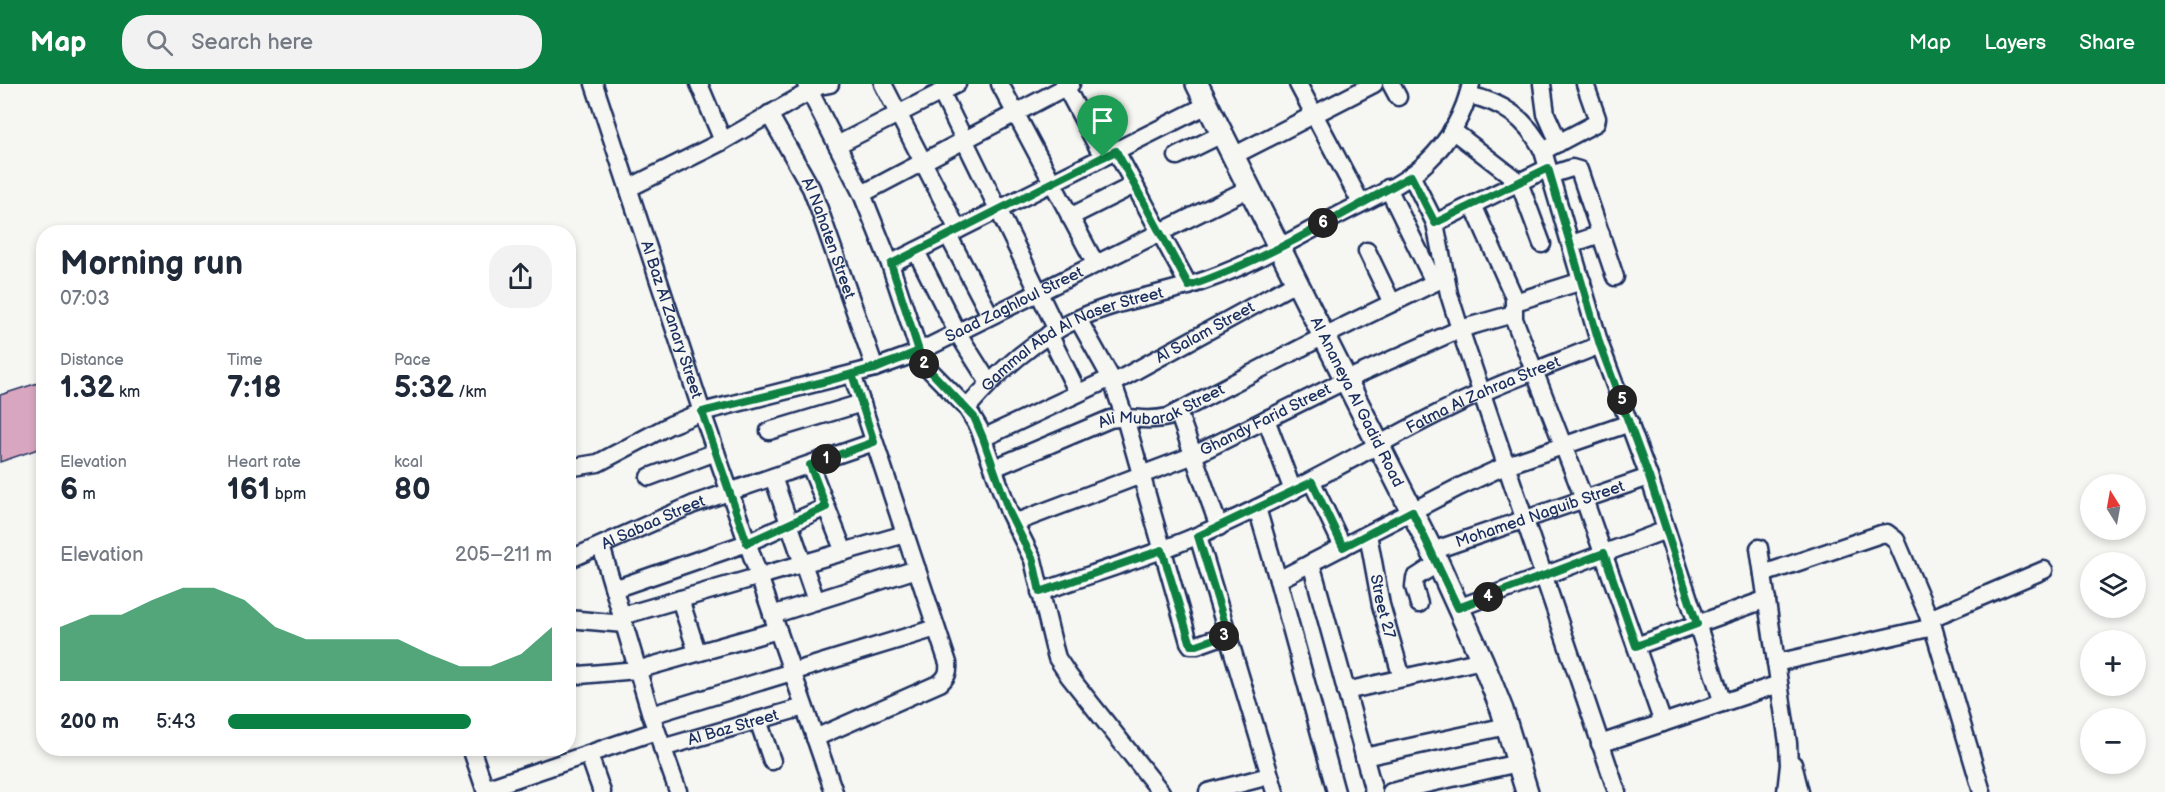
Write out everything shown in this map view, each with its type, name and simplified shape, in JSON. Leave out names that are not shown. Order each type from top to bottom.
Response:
[{"type":"street","name":"Al Baz Al Zanary Street","points":[[594,84],[702,412],[834,792]]},
{"type":"street","points":[[699,84],[723,141]]},
{"type":"street","points":[[884,84],[923,162],[990,315]]},
{"type":"street","points":[[837,145],[957,84]]},
{"type":"street","points":[[1000,84],[1095,263]]},
{"type":"street","name":"Al Ananeya Al Gadid Road","points":[[1197,84],[1435,557],[1482,660],[1507,726],[1527,792]]},
{"type":"street","points":[[1298,84],[1360,204]]},
{"type":"street","points":[[1233,156],[1374,84]]},
{"type":"street","points":[[1542,84],[1546,114],[1558,143]]},
{"type":"street","points":[[1543,151],[1596,123],[1597,118],[1585,84]]},
{"type":"street","points":[[862,194],[1067,85],[1110,154],[1134,185],[1189,286]]},
{"type":"street","points":[[629,188],[723,141],[817,86],[837,145],[862,194],[891,264],[916,352],[967,408],[974,417],[983,438],[1014,524],[1033,560],[1057,658],[1161,792]]},
{"type":"street","points":[[1469,90],[1513,113],[1530,130],[1543,151],[1600,345],[1649,477],[1723,703]]},
{"type":"street","name":"Gammal Abd Al Naser Street","points":[[967,408],[1013,360],[1053,332],[1078,319],[1121,302],[1189,286],[1227,272],[1279,247],[1411,176],[1434,155],[1452,130],[1469,90]]},
{"type":"street","points":[[941,92],[1038,291],[1078,393]]},
{"type":"street","points":[[891,264],[1207,105]]},
{"type":"street","name":"Al Nahaten Street","points":[[769,114],[811,188],[875,369]]},
{"type":"street","points":[[1452,130],[1519,182],[1542,244]]},
{"type":"street","points":[[1177,156],[1222,134]]},
{"type":"street","points":[[1435,223],[1519,182],[1549,171],[1572,168],[1579,170],[1615,277]]},
{"type":"street","points":[[1411,176],[1435,223],[1440,280]]},
{"type":"street","points":[[1070,217],[1134,185]]},
{"type":"street","name":"Saad Zaghloul Street","points":[[576,467],[598,463],[670,425],[702,412],[875,369],[916,352],[1250,188]]},
{"type":"street","points":[[1388,188],[1440,280],[1460,329],[1617,792]]},
{"type":"street","points":[[1473,205],[1514,308],[1535,371],[1604,553],[1663,723]]},
{"type":"street","points":[[1571,244],[1601,234]]},
{"type":"street","points":[[916,251],[957,332],[989,383]]},
{"type":"street","points":[[1367,251],[1392,303]]},
{"type":"street","name":"Ali Mubarak Street","points":[[994,468],[1103,422],[1125,418],[1147,421],[1168,417],[1324,336],[1440,280]]},
{"type":"street","name":"Ghandy Farid Street","points":[[1014,524],[1194,455],[1346,380],[1460,329],[1582,281]]},
{"type":"street","name":"Al Salam Street","points":[[983,438],[1078,393],[1112,380],[1297,282]]},
{"type":"street","points":[[1078,319],[1112,380],[1191,645],[1228,634]]},
{"type":"street","name":"Fatma Al Zahraa Street","points":[[1040,592],[1198,536],[1312,482],[1483,392],[1600,345]]},
{"type":"street","points":[[815,738],[940,683],[949,671],[852,374]]},
{"type":"street","points":[[769,431],[861,403]]},
{"type":"street","points":[[1178,412],[1219,526]]},
{"type":"street","points":[[1266,419],[1293,491]]},
{"type":"street","points":[[1278,580],[1459,487],[1507,465],[1630,423]]},
{"type":"street","name":"Al Sabaa Street","points":[[576,557],[694,504],[874,442]]},
{"type":"street","points":[[649,477],[716,452]]},
{"type":"street","points":[[810,465],[844,552]]},
{"type":"street","points":[[773,477],[816,601]]},
{"type":"street","name":"Mohamed Naguib Street","points":[[1419,604],[1414,586],[1415,578],[1435,557],[1526,519],[1649,477]]},
{"type":"street","points":[[1312,482],[1343,547]]},
{"type":"street","points":[[614,589],[747,543],[826,507]]},
{"type":"street","points":[[1257,508],[1336,792]]},
{"type":"street","points":[[1458,608],[1666,530]]},
{"type":"street","points":[[1763,574],[1881,534],[1887,533],[1896,540],[1931,623],[1982,792]]},
{"type":"street","points":[[576,619],[623,620],[680,599],[905,534]]},
{"type":"street","name":"Street 27","points":[[1368,534],[1381,604],[1402,678]]},
{"type":"street","points":[[1198,536],[1275,792]]},
{"type":"street","points":[[601,546],[656,732],[678,791]]},
{"type":"street","points":[[1759,548],[1788,743],[1800,792]]},
{"type":"street","points":[[1311,563],[1374,792]]},
{"type":"street","points":[[576,675],[637,670],[697,652],[775,622],[816,601],[917,569]]},
{"type":"street","points":[[1776,663],[1931,623],[2044,570]]},
{"type":"street","points":[[680,599],[697,652]]},
{"type":"street","points":[[1636,646],[1767,600]]},
{"type":"street","points":[[651,715],[936,628]]},
{"type":"street","points":[[1346,691],[1482,660]]},
{"type":"street","points":[[1600,744],[1779,684]]},
{"type":"street","name":"Al Baz Street","points":[[662,748],[804,707]]},
{"type":"street","points":[[758,720],[772,761]]},
{"type":"street","points":[[1364,757],[1507,726]]},
{"type":"street","points":[[474,756],[486,791],[656,732]]},
{"type":"street","points":[[1786,792],[1789,765],[1788,743]]},
{"type":"street","points":[[589,755],[602,792]]},
{"type":"street","points":[[1391,792],[1518,763]]},
{"type":"street","points":[[1208,792],[1269,776]]},
{"type":"building","points":[[36,384],[36,450],[0,462],[0,395]]},
{"type":"route","points":[[1103,157],[891,264],[919,351],[875,369],[852,374],[874,442],[810,465],[826,507],[747,543],[702,412],[727,405],[852,374],[875,369],[914,354],[974,417],[1009,512],[1033,560],[1040,592],[1162,550],[1191,645],[1194,646],[1228,634],[1198,536],[1312,482],[1343,547],[1412,511],[1458,608],[1604,553],[1636,646],[1697,624],[1649,477],[1600,345],[1548,168],[1435,223],[1411,176],[1279,247],[1227,272],[1189,286],[1116,151],[1103,157]]}]
